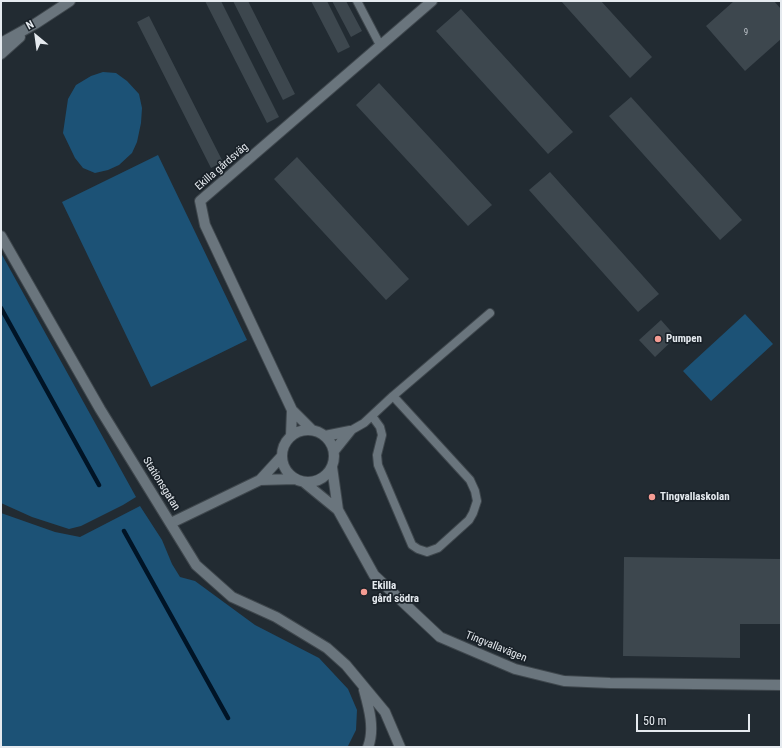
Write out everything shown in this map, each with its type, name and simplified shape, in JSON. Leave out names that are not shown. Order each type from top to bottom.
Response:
[{"type":"street","points":[[1,43],[36,24],[70,1]]},
{"type":"street","name":"Ekilla gårdsväg","points":[[292,410],[205,225],[200,201],[432,1]]},
{"type":"street","points":[[1,54],[36,24]]},
{"type":"street","name":"Stationsgatan","points":[[1,236],[100,409],[196,565],[232,597],[276,617],[327,648],[346,665],[385,712],[400,747]]},
{"type":"street","points":[[292,410],[312,430]]},
{"type":"street","points":[[291,436],[292,410]]},
{"type":"street","points":[[305,483],[321,479],[328,474],[334,459],[334,451],[331,443],[325,436],[312,430],[303,430],[291,436],[285,443],[282,451],[285,469],[290,476],[305,483],[338,510]]},
{"type":"street","points":[[325,436],[350,431]]},
{"type":"street","points":[[334,451],[350,431]]},
{"type":"street","points":[[171,523],[260,480],[282,456]]},
{"type":"street","points":[[332,467],[338,510]]},
{"type":"street","points":[[260,480],[295,479]]},
{"type":"street","name":"Tingvallavägen","points":[[338,510],[374,575],[440,636],[515,669],[572,681],[610,683],[781,684]]},
{"type":"street","name":"Stationsgatan","points":[[363,686],[370,710],[371,738],[368,747]]},
{"type":"lane","points":[[357,1],[380,45]]},
{"type":"lane","points":[[350,431],[372,416],[393,396],[490,313]]},
{"type":"lane","points":[[372,416],[380,427],[382,435],[377,455],[378,465],[412,545],[427,552],[438,548],[469,520],[473,513],[476,501],[475,491],[470,480],[393,396]]},
{"type":"shaded area","points":[[103,72],[116,73],[127,81],[139,94],[142,108],[141,123],[137,142],[132,153],[119,165],[108,170],[95,173],[83,168],[75,158],[63,133],[68,99],[76,85],[91,76]]},
{"type":"shaded area","points":[[158,155],[247,340],[151,387],[62,202]]},
{"type":"shaded area","points":[[1,253],[136,497],[81,526],[69,529],[32,517],[1,503]]},
{"type":"shaded area","points":[[745,314],[773,344],[711,401],[683,371]]},
{"type":"shaded area","points":[[140,506],[162,540],[172,564],[180,577],[195,581],[255,625],[319,658],[348,689],[357,710],[356,730],[348,746],[1,747],[1,513],[55,532],[80,537]]},
{"type":"building","points":[[205,1],[221,1],[279,117],[267,123]]},
{"type":"building","points":[[233,1],[248,1],[295,94],[283,100]]},
{"type":"building","points":[[311,1],[327,1],[350,47],[338,53]]},
{"type":"building","points":[[332,1],[346,1],[362,31],[351,37]]},
{"type":"building","points":[[561,1],[601,1],[652,57],[630,78]]},
{"type":"building","points":[[734,1],[774,1],[781,9],[781,39],[745,71],[706,26]]},
{"type":"building","points":[[461,9],[573,132],[548,154],[436,31]]},
{"type":"building","points":[[149,16],[223,162],[211,168],[137,22]]},
{"type":"building","points":[[379,83],[492,205],[468,226],[356,105]]},
{"type":"building","points":[[631,97],[742,220],[720,240],[609,116]]},
{"type":"building","points":[[297,157],[409,279],[386,300],[274,179]]},
{"type":"building","points":[[550,172],[659,294],[638,312],[529,190]]},
{"type":"building","name":"Pumpen","points":[[661,320],[676,337],[655,357],[639,340]]},
{"type":"building","points":[[624,557],[781,559],[781,624],[740,624],[740,658],[623,656]]},
{"type":"waterway","points":[[1,308],[99,485]]},
{"type":"waterway","points":[[124,531],[228,718]]},
{"type":"place","name":"Pumpen","points":[[658,339]]},
{"type":"place","name":"Tingvallaskolan","points":[[652,497]]},
{"type":"place","name":"Ekilla gård södra","points":[[364,592]]}]
